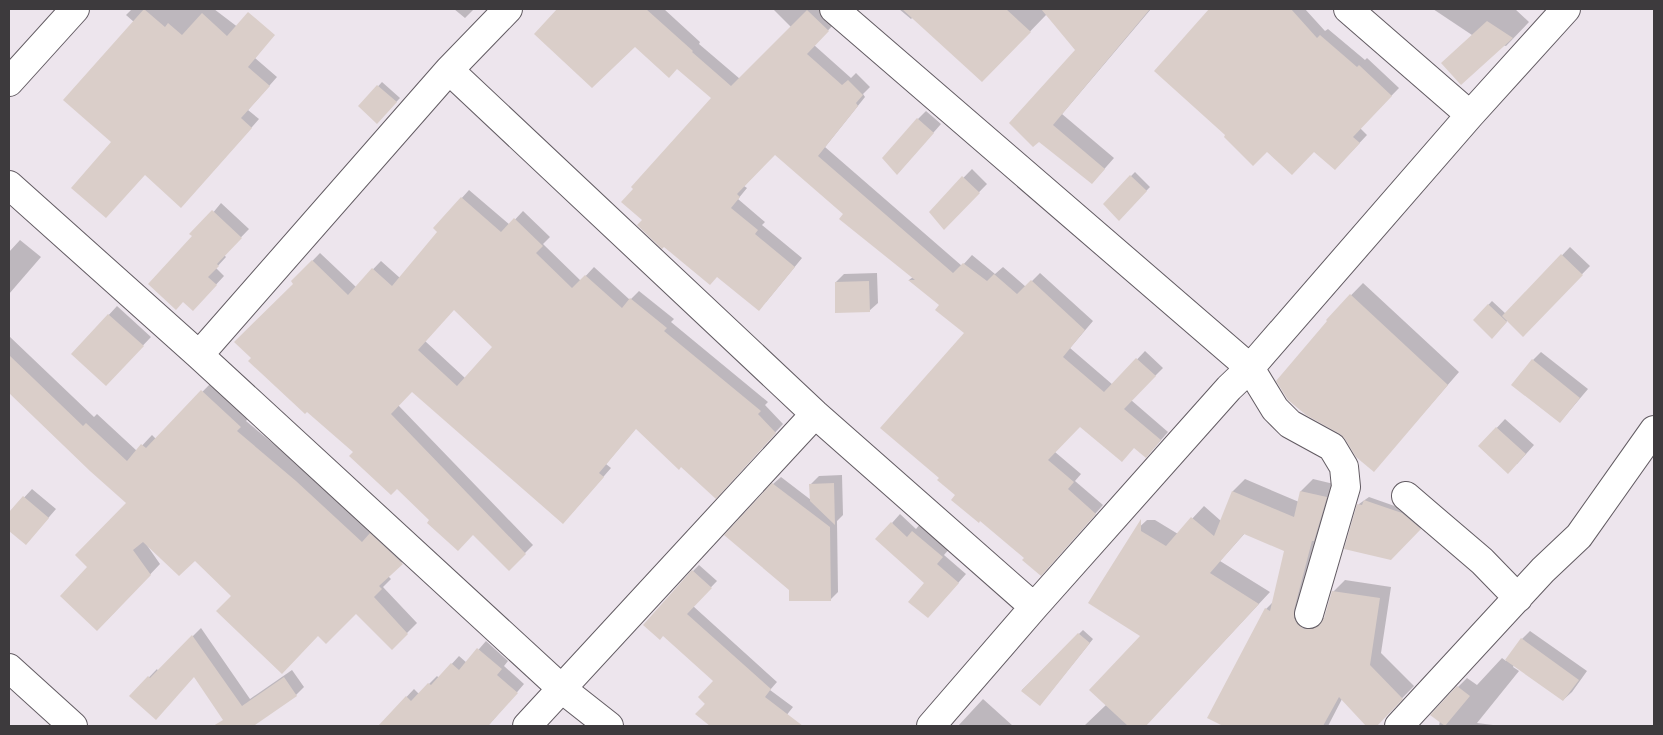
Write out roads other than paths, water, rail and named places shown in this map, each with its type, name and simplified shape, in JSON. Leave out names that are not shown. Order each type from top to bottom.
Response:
[{"type":"street","points":[[9,82],[75,9]]},
{"type":"street","points":[[199,355],[449,70],[508,9]]},
{"type":"street","points":[[834,9],[1250,368],[1275,409],[1290,424],[1332,447],[1344,467],[1346,487],[1309,614]]},
{"type":"street","points":[[1348,9],[1470,115]]},
{"type":"street","points":[[931,726],[1034,607],[1229,388],[1250,368],[1470,115],[1566,9]]},
{"type":"street","points":[[449,70],[815,414],[1034,607]]},
{"type":"street","points":[[9,185],[199,355],[562,689],[609,726]]},
{"type":"street","points":[[527,726],[815,414]]},
{"type":"street","points":[[1399,726],[1543,570],[1579,536],[1654,430]]},
{"type":"street","points":[[1406,496],[1482,561],[1518,598]]},
{"type":"street","points":[[9,668],[73,726]]}]
